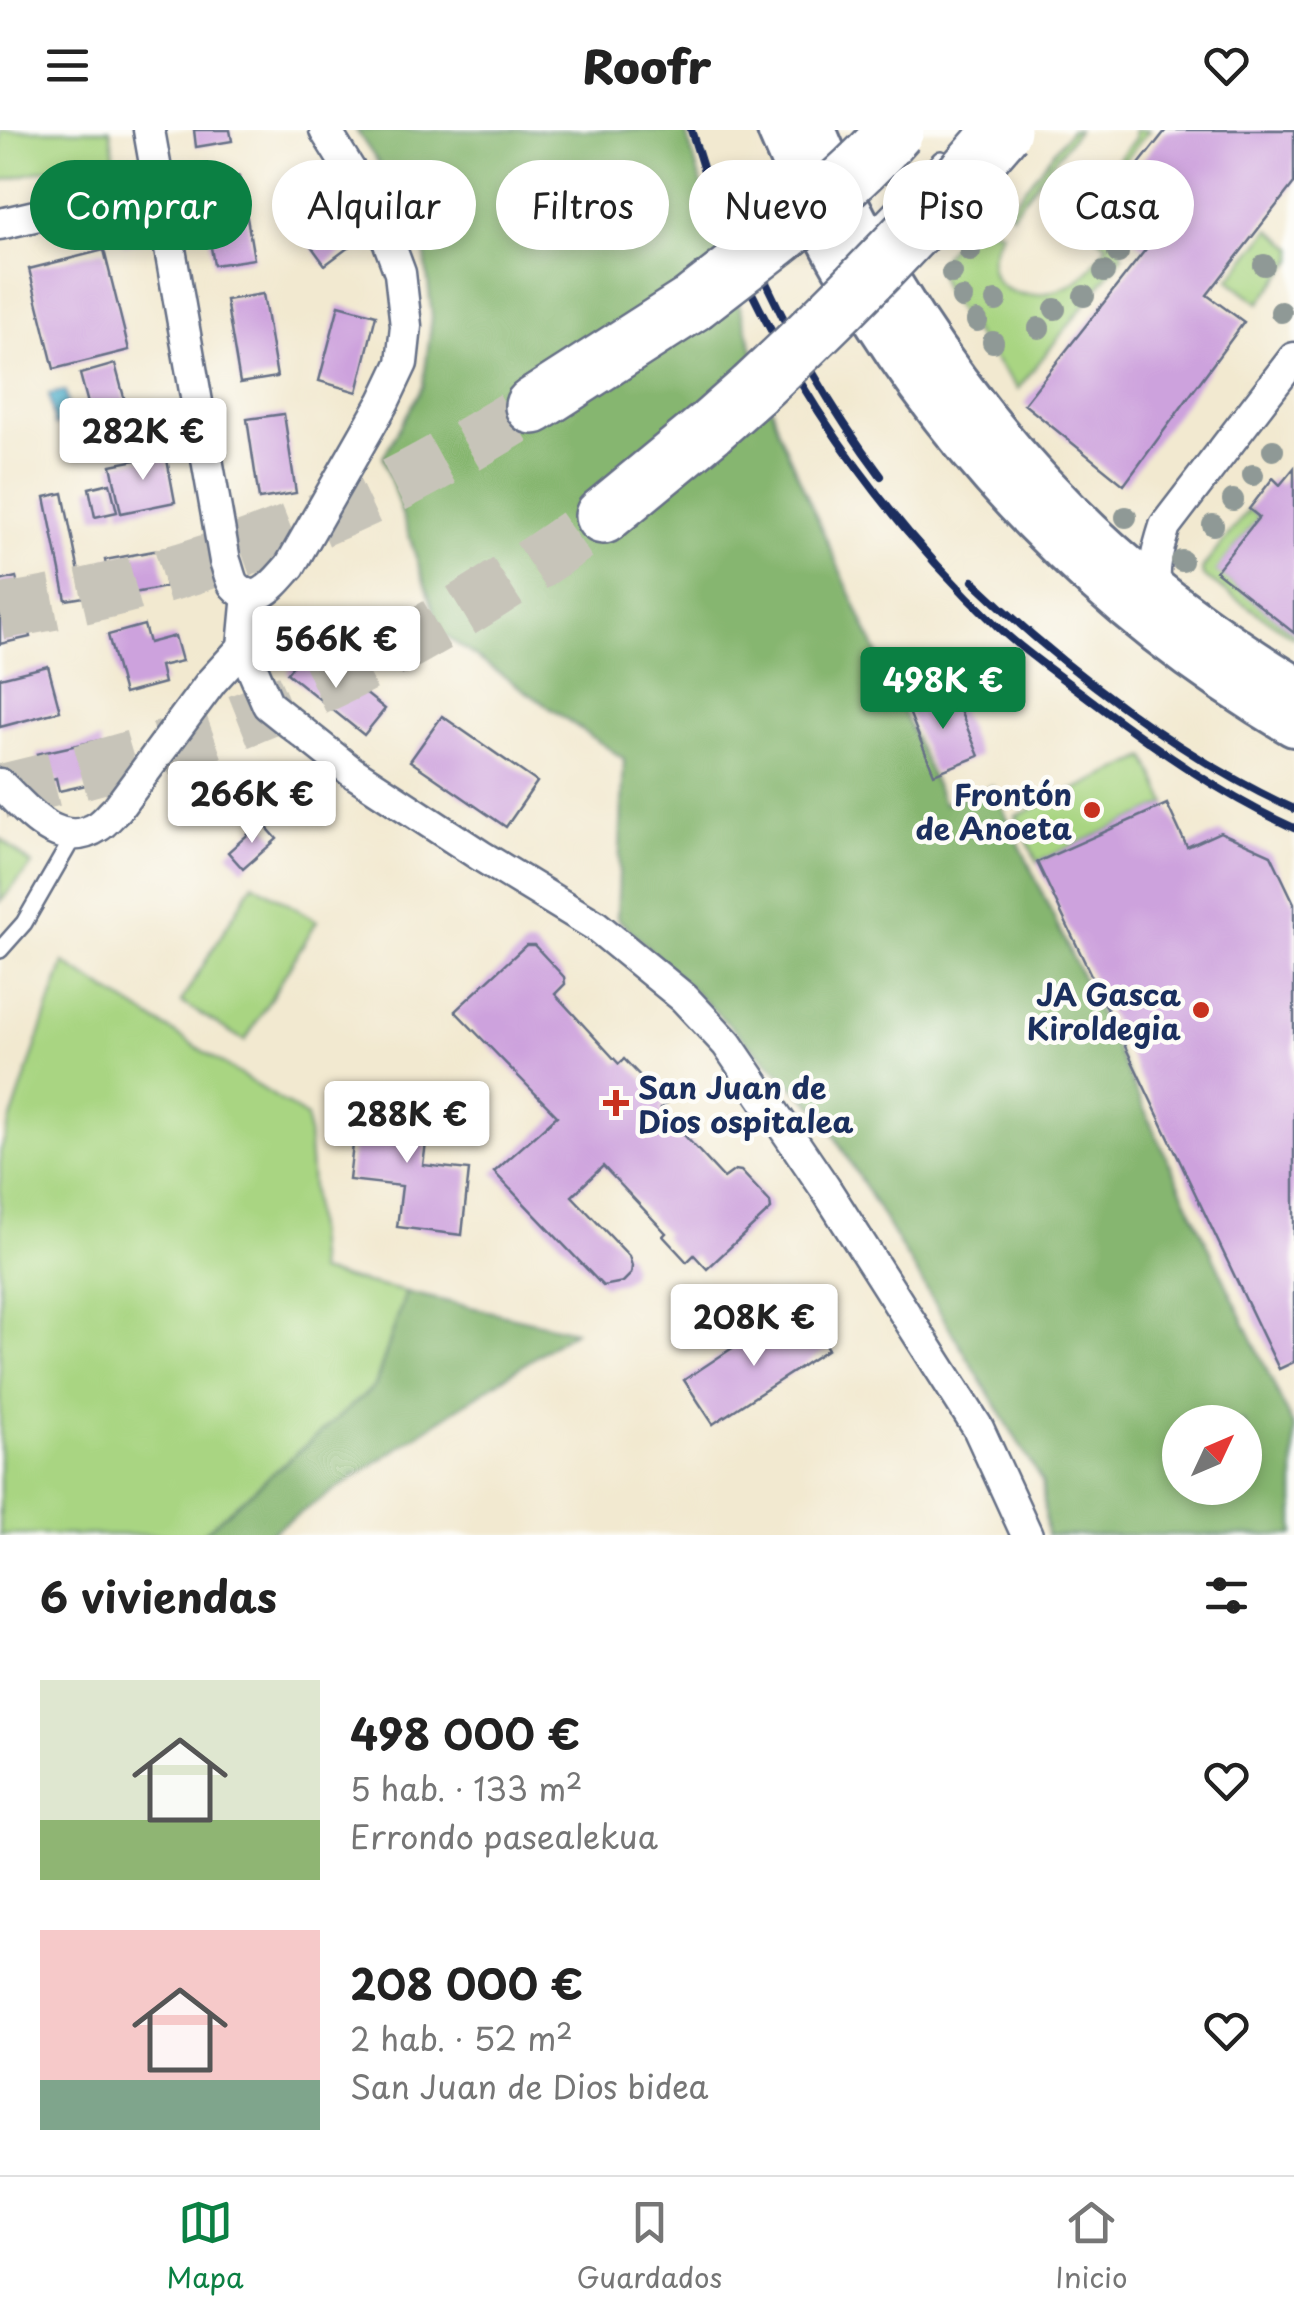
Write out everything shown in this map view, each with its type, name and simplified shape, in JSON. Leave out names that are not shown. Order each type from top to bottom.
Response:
[{"type":"highway","points":[[532,406],[692,304],[858,170],[896,130]]},
{"type":"highway","points":[[602,516],[712,427],[820,328],[1003,130]]},
{"type":"main road","points":[[779,130],[837,254],[875,318],[938,408],[1008,494],[1113,596],[1229,684],[1294,725]]},
{"type":"main road","points":[[814,130],[830,172],[864,237],[941,360],[987,420],[1098,540],[1156,591],[1244,656],[1294,687]]},
{"type":"street","points":[[149,130],[155,160]]},
{"type":"street","points":[[171,250],[225,561],[233,584],[248,594],[259,595],[270,589],[290,566],[402,363],[406,326],[400,273],[380,219],[325,130]]},
{"type":"street","points":[[0,224],[30,217]]},
{"type":"street","points":[[1156,591],[1156,558],[1164,526],[1294,358]]},
{"type":"street","points":[[1098,540],[1131,539],[1164,526]]},
{"type":"street","points":[[248,594],[244,647],[268,705],[351,771],[596,926],[684,998],[726,1044],[978,1428],[1027,1535]]},
{"type":"street","points":[[0,784],[50,831],[74,836],[99,826],[211,682],[244,647]]},
{"type":"lane","points":[[864,237],[941,159]]},
{"type":"lane","points":[[0,950],[24,924],[74,836]]},
{"type":"green space","points":[[0,130],[110,130],[115,160],[95,157],[30,160],[30,173],[0,181]]},
{"type":"green space","points":[[356,130],[685,130],[694,160],[689,160],[689,250],[722,250],[779,433],[944,804],[992,786],[1294,1428],[1294,1535],[1047,1535],[1042,1482],[820,1112],[617,918],[624,759],[441,633],[383,457],[423,386],[432,317],[423,250],[476,250],[476,160],[376,160]]},
{"type":"green space","points":[[1071,130],[1078,130],[1054,160],[1047,160]]},
{"type":"green space","points":[[1134,130],[1149,130],[1126,160],[1118,160],[1135,138]]},
{"type":"green space","points":[[1039,171],[1039,180],[1019,205],[1019,196]]},
{"type":"green space","points":[[1270,229],[1294,248],[1294,259],[1259,303],[1229,280]]},
{"type":"green space","points":[[948,250],[994,250],[992,269],[998,282],[1008,290],[1040,294],[1058,290],[1084,275],[1103,250],[1122,250],[1123,256],[1018,389],[949,297],[939,272]]},
{"type":"green space","points":[[1249,509],[1259,517],[1217,571],[1294,633],[1294,638],[1203,576],[1205,565]]},
{"type":"green space","name":"Frontón de Anoeta","points":[[1146,757],[1167,804],[1037,862],[1016,816]]},
{"type":"green space","points":[[0,838],[32,865],[0,902]]},
{"type":"green space","points":[[253,883],[317,921],[245,1041],[181,1002]]},
{"type":"green space","points":[[64,963],[307,1117],[318,1272],[406,1292],[375,1386],[201,1535],[0,1535],[0,1152]]},
{"type":"green space","points":[[406,1292],[574,1331],[267,1535],[201,1535],[375,1386]]},
{"type":"water","points":[[65,391],[71,422],[55,425],[49,394]]},
{"type":"building","points":[[194,130],[230,130],[232,141],[196,147]]},
{"type":"building","points":[[1166,130],[1294,130],[1294,183],[1207,295],[1244,322],[1124,485],[1024,404],[1145,250],[1194,250],[1194,160],[1142,160]]},
{"type":"building","points":[[252,247],[254,259],[214,265],[211,250]]},
{"type":"building","points":[[104,250],[129,350],[54,369],[29,269]]},
{"type":"building","points":[[314,250],[345,250],[325,265]]},
{"type":"building","points":[[263,294],[277,377],[240,383],[226,300]]},
{"type":"building","points":[[339,305],[376,315],[357,392],[319,381]]},
{"type":"building","points":[[115,364],[129,416],[94,426],[80,374]]},
{"type":"building","points":[[284,414],[296,493],[259,499],[247,419]]},
{"type":"building","points":[[166,454],[175,502],[121,513],[111,465]]},
{"type":"building","points":[[1294,468],[1294,633],[1216,571],[1259,517],[1249,509],[1273,478],[1280,485]]},
{"type":"building","points":[[110,483],[117,512],[95,517],[89,488]]},
{"type":"building","points":[[63,493],[84,597],[66,600],[45,497]]},
{"type":"building","points":[[159,550],[166,587],[112,597],[105,560]]},
{"type":"building","points":[[16,577],[30,637],[0,644],[0,581]]},
{"type":"building","points":[[144,625],[149,643],[175,636],[182,661],[160,666],[164,683],[124,694],[108,635]]},
{"type":"building","points":[[308,647],[385,709],[364,735],[287,673]]},
{"type":"building","points":[[48,666],[60,711],[0,727],[0,678]]},
{"type":"building","points":[[951,689],[979,756],[934,774],[907,707]]},
{"type":"building","points":[[442,716],[537,782],[506,827],[410,761]]},
{"type":"building","points":[[100,740],[106,766],[97,768],[100,782],[59,791],[56,778],[43,781],[37,754]]},
{"type":"building","name":"JA Gasca Kiroldegia","points":[[1167,804],[1187,847],[1220,832],[1271,855],[1294,903],[1294,1362],[1279,1369],[1037,862]]},
{"type":"building","points":[[262,822],[277,839],[243,869],[228,852]]},
{"type":"building","points":[[526,945],[534,945],[564,977],[565,984],[555,994],[619,1064],[624,1059],[666,1103],[660,1109],[724,1178],[735,1170],[741,1171],[770,1202],[771,1209],[707,1269],[694,1255],[687,1262],[663,1236],[666,1233],[603,1166],[572,1196],[629,1256],[631,1274],[623,1282],[603,1286],[494,1172],[557,1116],[455,1011]]},
{"type":"building","points":[[359,1091],[392,1095],[390,1110],[430,1114],[423,1165],[469,1170],[462,1235],[397,1227],[402,1186],[349,1180]]},
{"type":"building","points":[[806,1314],[828,1349],[713,1424],[684,1380],[743,1341],[750,1351]]},
{"type":"tunnel","points":[[0,612],[101,592],[250,547],[411,477],[533,406]]},
{"type":"tunnel","points":[[0,792],[151,752],[289,701],[383,655],[473,604],[603,516]]},
{"type":"railway","points":[[691,130],[727,238],[780,346],[843,447],[916,541],[999,628],[1034,657],[1191,771],[1294,828]]},
{"type":"railway","points":[[751,250],[810,368],[881,476]]},
{"type":"railway","points":[[973,581],[1124,708],[1208,763],[1294,809]]},
{"type":"place","name":"Frontón de Anoeta","points":[[1092,810]]},
{"type":"place","name":"JA Gasca Kiroldegia","points":[[1201,1010]]},
{"type":"place","name":"San Juan de Dios ospitalea","points":[[616,1103]]}]
